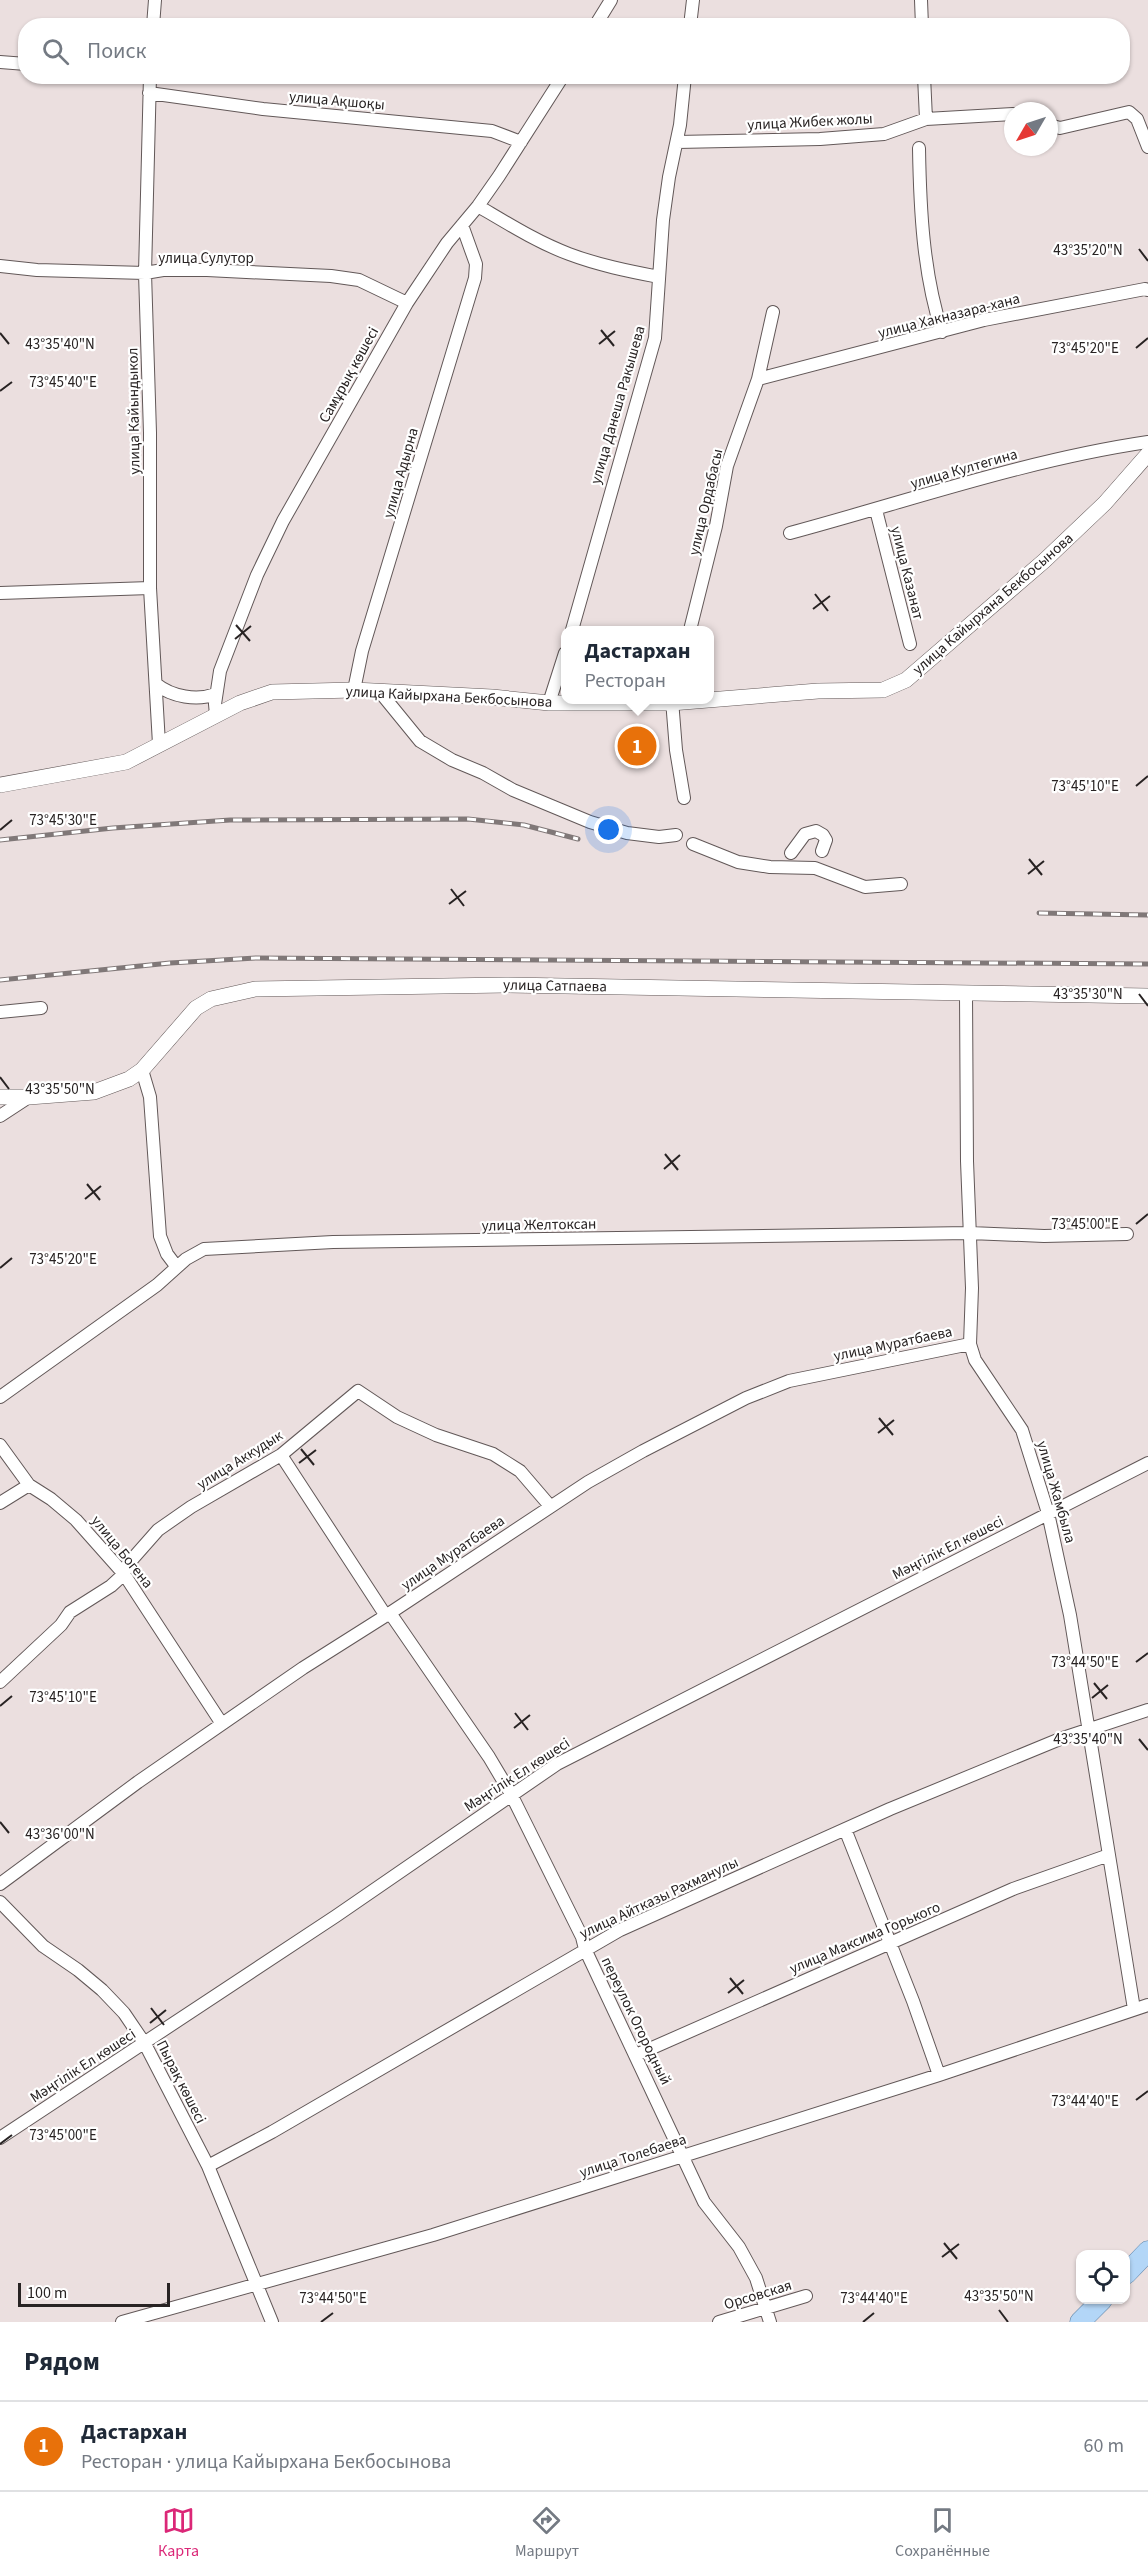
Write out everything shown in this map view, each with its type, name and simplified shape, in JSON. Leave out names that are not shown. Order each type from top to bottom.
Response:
[{"type":"main road","points":[[1130,2269],[1148,2251]]},
{"type":"main road","points":[[1080,2322],[1097,2304]]},
{"type":"street","points":[[154,18],[155,0]]},
{"type":"street","points":[[601,18],[611,0]]},
{"type":"street","points":[[691,18],[693,0]]},
{"type":"street","points":[[921,0],[922,18]]},
{"type":"street","points":[[0,62],[18,63]]},
{"type":"street","name":"улица Кайындыкол","points":[[150,84],[145,273],[150,433],[150,588],[159,744]]},
{"type":"street","name":"Самұрық көшесі","points":[[216,715],[216,694],[220,671],[257,575],[283,521],[407,303],[478,206],[558,84]]},
{"type":"street","name":"улица Данеша Ракышева","points":[[573,626],[655,338],[669,177],[677,142],[684,84]]},
{"type":"street","points":[[924,84],[926,119]]},
{"type":"street","name":"улица Ақшоқы","points":[[149,93],[319,115],[448,125],[492,131],[521,142]]},
{"type":"street","points":[[1058,127],[1129,112],[1137,119],[1148,147]]},
{"type":"street","name":"улица Жибек жолы","points":[[677,142],[820,139],[884,134],[926,119],[1004,115]]},
{"type":"street","points":[[919,148],[920,199],[931,290],[942,332]]},
{"type":"street","points":[[478,206],[525,234],[568,254],[608,267],[659,277]]},
{"type":"street","name":"улица Адырна","points":[[354,690],[362,651],[475,278],[476,264],[462,225]]},
{"type":"street","name":"улица Сулутор","points":[[0,266],[37,270],[145,273],[163,270],[207,270],[330,276],[359,280],[407,303]]},
{"type":"street","name":"улица Хакназара-хана","points":[[758,379],[984,320],[1148,290]]},
{"type":"street","name":"улица Ордабасы","points":[[691,626],[716,526],[728,466],[758,379],[773,312]]},
{"type":"street","name":"улица Култегина","points":[[790,533],[994,474],[1104,448],[1148,442]]},
{"type":"street","name":"улица Кайырхана Бекбосынова","points":[[714,698],[818,691],[883,690],[906,680],[1044,561],[1105,503],[1148,454]]},
{"type":"street","name":"улица Казанат","points":[[876,510],[910,644]]},
{"type":"street","points":[[0,593],[150,588]]},
{"type":"street","points":[[549,703],[561,666]]},
{"type":"street","points":[[156,684],[170,693],[184,696],[216,694]]},
{"type":"street","name":"улица Кайырхана Бекбосынова","points":[[0,785],[126,762],[216,715],[254,697],[272,692],[354,690],[561,703]]},
{"type":"street","points":[[380,692],[420,741],[452,760],[483,773],[513,790],[590,822],[627,833],[659,837],[676,836]]},
{"type":"street","points":[[672,704],[677,761],[684,798]]},
{"type":"street","points":[[791,853],[805,834],[816,831],[826,840],[822,851]]},
{"type":"street","points":[[693,844],[738,862],[770,867],[815,868],[865,887],[901,884]]},
{"type":"street","name":"улица Сатпаева","points":[[0,1096],[29,1097],[94,1092],[129,1079],[142,1070],[196,1008],[221,996],[255,989],[506,985],[1148,996]]},
{"type":"street","name":"улица Жамбыла","points":[[966,994],[967,1161],[972,1288],[970,1344],[975,1360],[1022,1430],[1048,1513],[1066,1595],[1134,2009]]},
{"type":"street","points":[[0,1012],[40,1008]]},
{"type":"street","points":[[142,1070],[150,1097],[160,1236],[167,1254],[176,1266]]},
{"type":"street","points":[[0,1116],[29,1097]]},
{"type":"street","name":"улица Желтоксан","points":[[0,1397],[157,1285],[176,1266],[204,1248],[333,1242],[970,1233],[1044,1236],[1127,1234]]},
{"type":"street","name":"улица Муратбаева","points":[[0,1884],[138,1782],[303,1668],[388,1615],[550,1506],[674,1434],[746,1398],[789,1381],[970,1344]]},
{"type":"street","name":"улица Аккудык","points":[[0,1682],[61,1625],[70,1612],[111,1586],[124,1574],[128,1564],[158,1530],[191,1507],[281,1455],[358,1391],[397,1417],[436,1434],[493,1454],[520,1472],[550,1506]]},
{"type":"street","name":"улица Богена","points":[[0,1445],[28,1485],[51,1499],[76,1520],[124,1574],[222,1724]]},
{"type":"street","name":"переулок Огородный","points":[[281,1455],[388,1615],[489,1757],[511,1794],[582,1937],[585,1949],[704,2202],[744,2257],[768,2308],[770,2322]]},
{"type":"street","name":"Мәңгілік Ел көшесі","points":[[0,2138],[336,1916],[557,1764],[1148,1463]]},
{"type":"street","points":[[0,1503],[28,1485]]},
{"type":"street","name":"улица Айтказы Рахманулы","points":[[208,2166],[272,2132],[585,1949],[662,1910],[845,1829],[1089,1729],[1148,1710]]},
{"type":"street","points":[[845,1829],[913,2001],[939,2075]]},
{"type":"street","name":"улица Максима Горького","points":[[636,2055],[1012,1889],[1108,1855]]},
{"type":"street","name":"Пырақ көшесі","points":[[0,1902],[43,1946],[102,1990],[124,2013],[145,2044],[208,2166],[259,2284],[272,2322]]},
{"type":"street","name":"улица Толебаева","points":[[122,2322],[433,2235],[939,2075],[1148,2005]]},
{"type":"street","name":"Орсовская","points":[[719,2322],[806,2296]]},
{"type":"railway","points":[[0,840],[113,828],[230,820],[468,819],[524,825],[578,839]]},
{"type":"railway","points":[[1039,913],[1148,915]]},
{"type":"railway","points":[[0,980],[170,963],[256,958],[1148,964]]},
{"type":"place","name":"Дастархан","points":[[637,746]]}]
